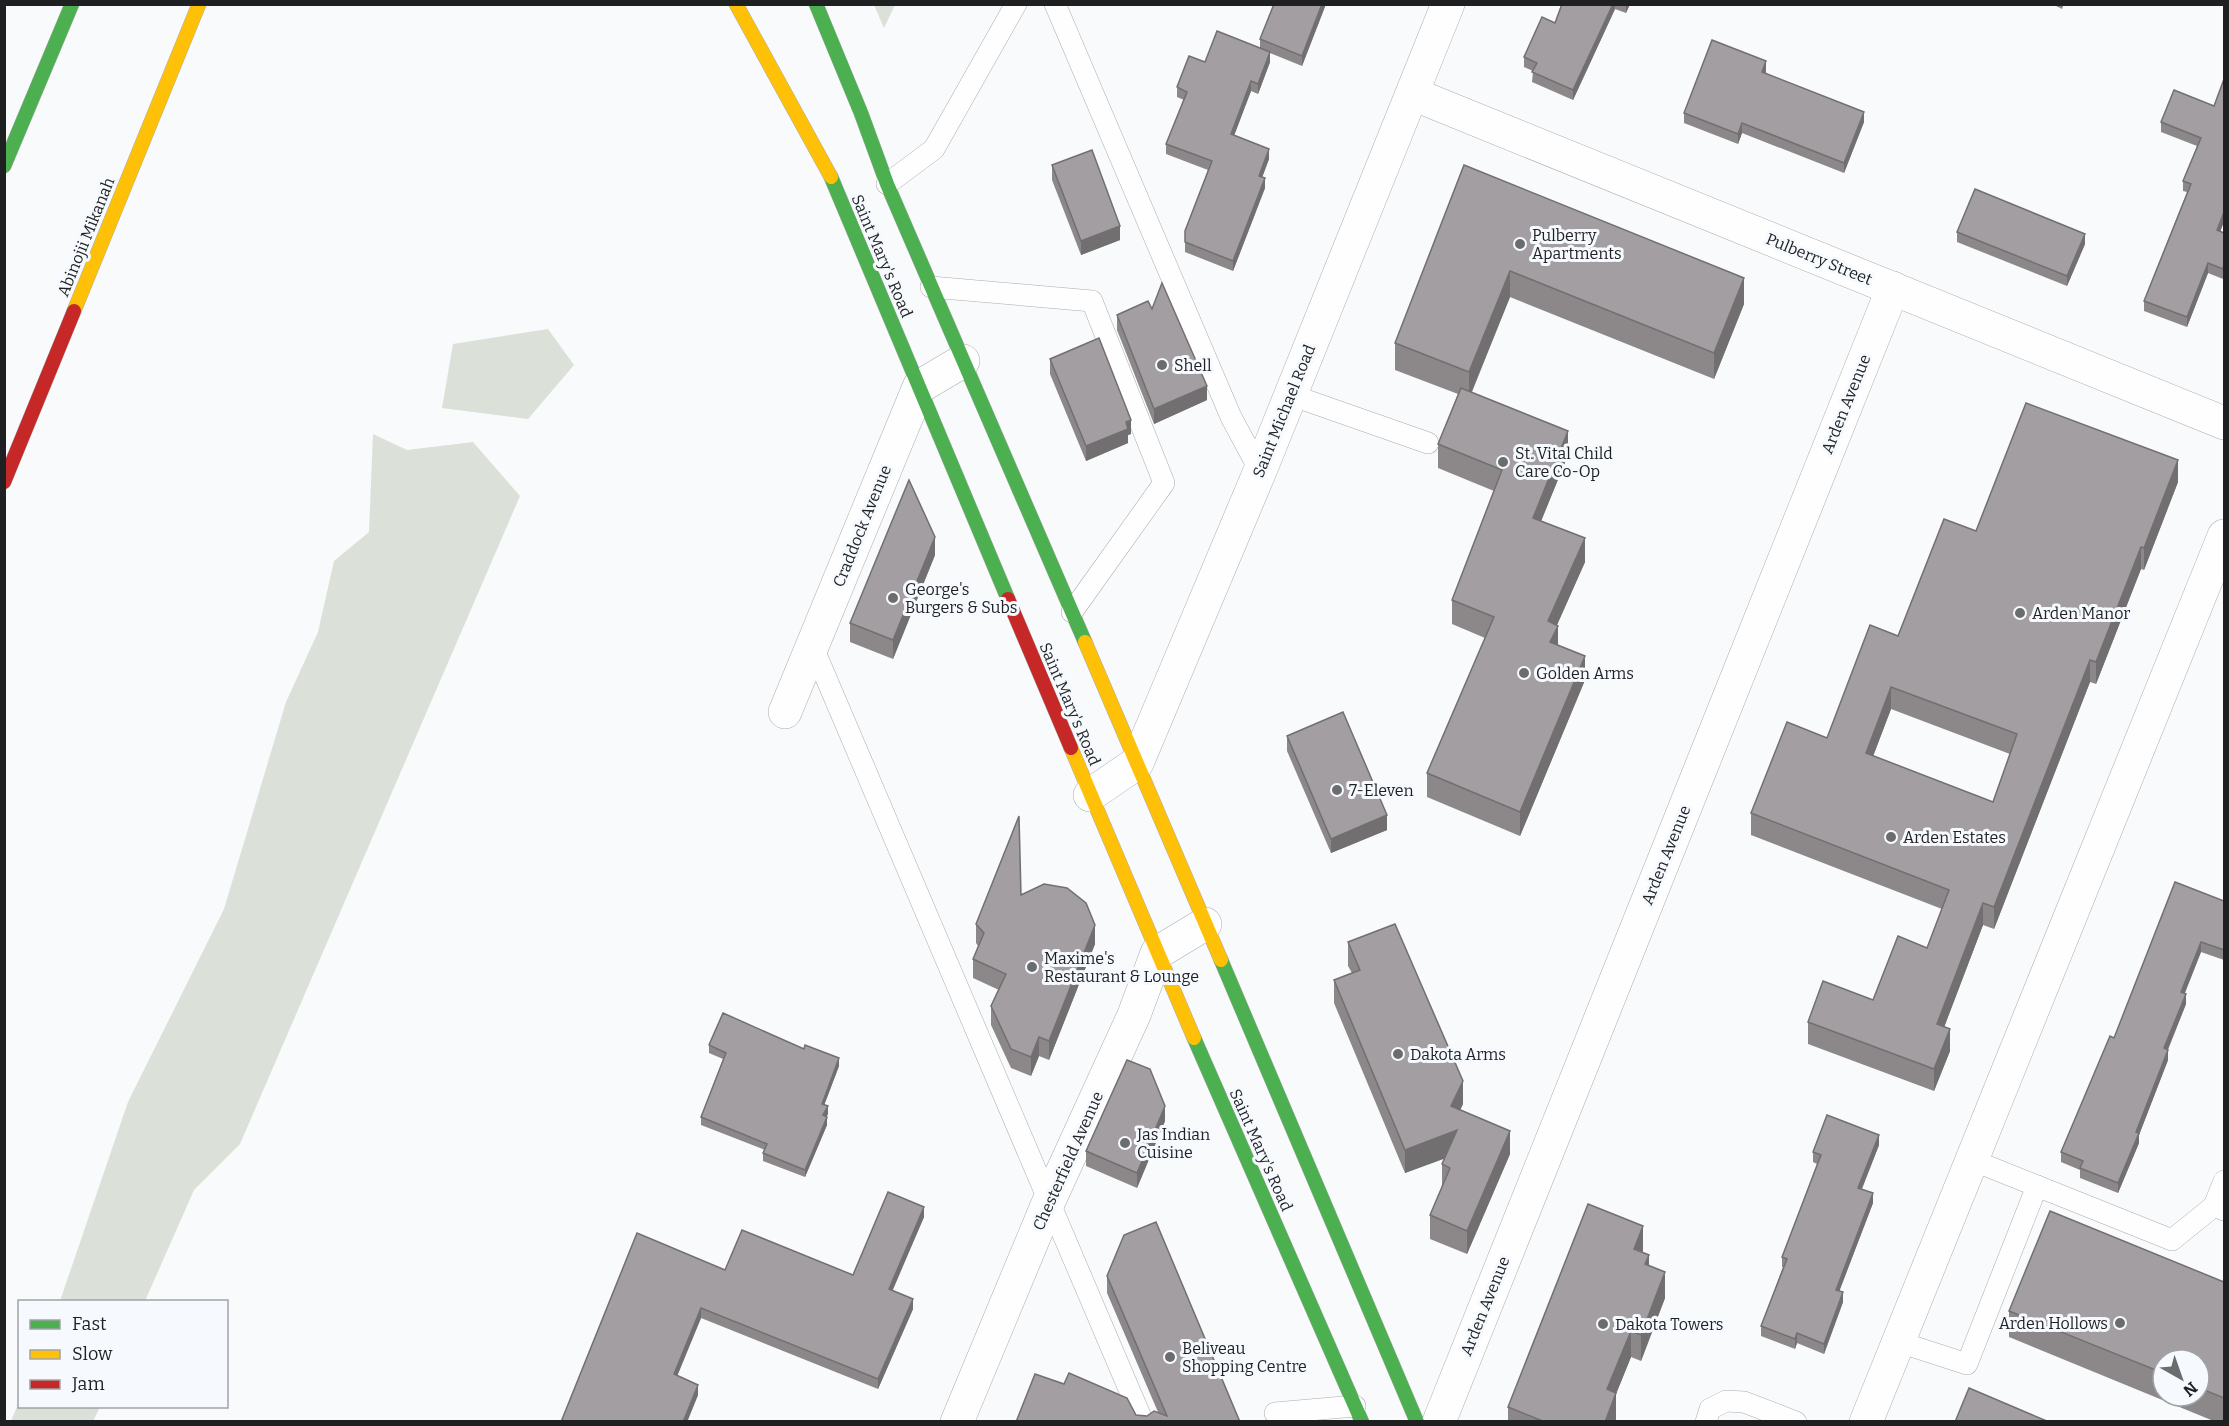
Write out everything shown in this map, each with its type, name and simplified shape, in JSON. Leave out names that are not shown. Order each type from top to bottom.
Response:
[{"type":"main road","points":[[4,165],[72,4]]},
{"type":"main road","name":"Abinojii Mikanah","points":[[4,482],[199,4]]},
{"type":"main road","name":"Saint Mary's Road","points":[[736,4],[826,165],[1157,953],[1358,1414]]},
{"type":"main road","name":"Saint Mary's Road","points":[[816,4],[861,113],[887,184],[1137,763],[1417,1422]]},
{"type":"street","name":"Saint Michael Road","points":[[1137,763],[1260,471],[1448,4]]},
{"type":"street","name":"Pulberry Street","points":[[1413,94],[2224,423]]},
{"type":"street","name":"Arden Avenue","points":[[1439,1422],[1893,288]]},
{"type":"street","points":[[919,387],[963,361]]},
{"type":"street","name":"Craddock Avenue","points":[[785,712],[919,387]]},
{"type":"street","points":[[1866,1422],[2224,536]]},
{"type":"street","points":[[1090,795],[1137,763]]},
{"type":"street","points":[[1157,953],[1205,924]]},
{"type":"street","name":"Chesterfield Avenue","points":[[957,1422],[1049,1202],[1134,1015],[1157,953]]},
{"type":"lane","points":[[887,184],[934,149],[1016,4]]},
{"type":"lane","points":[[1055,4],[1231,417],[1260,471]]},
{"type":"lane","points":[[931,286],[1092,301],[1164,483],[1072,612]]},
{"type":"lane","points":[[1291,395],[1428,443]]},
{"type":"lane","points":[[812,645],[1143,1422]]},
{"type":"lane","points":[[1972,1160],[2172,1240],[2219,1208],[2224,1181]]},
{"type":"lane","points":[[1899,1342],[1967,1364],[2037,1186]]},
{"type":"lane","points":[[1706,1422],[1710,1409],[1726,1401],[1744,1402],[1770,1417],[1796,1422]]},
{"type":"lane","points":[[1275,1413],[1358,1414]]},
{"type":"shaded area","points":[[874,5],[895,5],[884,28]]},
{"type":"shaded area","points":[[548,329],[574,365],[528,419],[442,408],[453,344]]},
{"type":"shaded area","points":[[373,434],[407,450],[473,442],[520,496],[240,1144],[194,1190],[145,1300],[60,1300],[128,1102],[224,909],[286,702],[318,632],[334,561],[369,532]]},
{"type":"shaded area","points":[[18,1404],[18,1408],[100,1408],[93,1421],[11,1421]]},
{"type":"building","points":[[1274,4],[1322,4],[1302,56],[1260,39]]},
{"type":"building","points":[[1562,4],[1613,4],[1573,90],[1532,72],[1537,63],[1524,57],[1542,17],[1555,23]]},
{"type":"building","points":[[1217,31],[1270,52],[1258,84],[1251,81],[1231,134],[1269,149],[1259,176],[1265,178],[1233,261],[1185,242],[1185,231],[1212,161],[1166,144],[1187,92],[1177,87],[1189,56],[1205,62]]},
{"type":"building","points":[[1712,40],[1766,61],[1762,72],[1864,112],[1844,163],[1742,123],[1738,134],[1684,113]]},
{"type":"building","points":[[2224,79],[2224,212],[2217,230],[2224,233],[2224,264],[2223,269],[2208,263],[2187,317],[2144,301],[2191,184],[2183,181],[2201,138],[2161,122],[2174,90],[2214,106]]},
{"type":"building","points":[[1092,150],[1120,226],[1081,241],[1052,165]]},
{"type":"building","name":"Pulberry Apartments","points":[[1464,165],[1744,278],[1714,353],[1510,271],[1469,372],[1395,343]]},
{"type":"building","points":[[1975,189],[2085,234],[2067,276],[1957,232]]},
{"type":"building","name":"Shell","points":[[1162,283],[1207,386],[1154,409],[1117,315],[1148,301],[1152,309]]},
{"type":"building","points":[[1099,338],[1131,420],[1126,422],[1128,429],[1086,446],[1050,359]]},
{"type":"building","name":"Golden Arms","points":[[1461,388],[1568,431],[1533,518],[1585,538],[1548,621],[1558,626],[1550,642],[1585,656],[1520,812],[1427,773],[1494,617],[1452,600],[1502,470],[1438,444]]},
{"type":"building","points":[[2026,403],[2178,460],[2096,662],[2090,660],[1994,907],[1983,903],[1937,1024],[1950,1029],[1934,1069],[1808,1022],[1823,981],[1873,1000],[1898,936],[1927,948],[1949,890],[1751,813],[1787,722],[1827,738],[1870,625],[1898,636],[1944,519],[1976,531]],"holes":[[[1891,687],[2017,734],[1993,802],[1866,753]]]},
{"type":"building","name":"George's Burgers & Subs","points":[[909,480],[935,537],[893,640],[850,623]]},
{"type":"building","name":"7-Eleven","points":[[1343,712],[1387,815],[1331,839],[1287,736]]},
{"type":"building","name":"Maxime's Restaurant & Lounge","points":[[1019,816],[1021,895],[1044,884],[1067,888],[1086,903],[1095,925],[1049,1041],[1039,1037],[1031,1057],[1011,1049],[991,1006],[1006,974],[973,959],[984,933],[976,924]]},
{"type":"building","points":[[2175,882],[2224,901],[2224,950],[2201,942],[2181,992],[2186,994],[2164,1048],[2168,1050],[2136,1132],[2139,1133],[2118,1183],[2080,1168],[2083,1161],[2061,1152],[2110,1036],[2114,1038]]},
{"type":"building","name":"Dakota Arms","points":[[1395,924],[1463,1081],[1451,1106],[1510,1131],[1467,1231],[1430,1215],[1450,1168],[1442,1164],[1457,1130],[1405,1150],[1334,980],[1360,970],[1348,942]]},
{"type":"building","points":[[723,1013],[804,1049],[805,1045],[839,1058],[822,1104],[828,1106],[823,1115],[827,1117],[805,1170],[763,1153],[767,1144],[701,1117],[726,1053],[709,1045]]},
{"type":"building","name":"Jas Indian Cuisine","points":[[1127,1060],[1150,1069],[1165,1106],[1137,1173],[1086,1151]]},
{"type":"building","points":[[1827,1115],[1879,1135],[1858,1188],[1873,1193],[1836,1290],[1843,1292],[1824,1344],[1797,1333],[1795,1339],[1761,1326],[1787,1259],[1782,1257],[1821,1155],[1813,1152]]},
{"type":"building","points":[[888,1192],[924,1207],[889,1289],[913,1299],[878,1379],[701,1308],[674,1374],[698,1385],[683,1422],[561,1422],[637,1233],[725,1270],[742,1230],[853,1275]]},
{"type":"building","name":"Dakota Towers","points":[[1588,1204],[1643,1226],[1634,1249],[1649,1255],[1645,1264],[1665,1272],[1641,1335],[1631,1331],[1607,1389],[1616,1393],[1605,1422],[1545,1422],[1508,1407]]},
{"type":"building","name":"Arden Hollows","points":[[2050,1211],[2224,1282],[2224,1398],[2211,1393],[2211,1348],[2151,1348],[2151,1368],[2009,1311]]},
{"type":"building","name":"Beliveau Shopping Centre","points":[[1156,1222],[1240,1422],[1016,1422],[1035,1374],[1064,1384],[1069,1373],[1127,1398],[1136,1415],[1147,1416],[1154,1411],[1167,1416],[1107,1276],[1124,1235]]},
{"type":"building","points":[[1969,1388],[2049,1422],[1955,1422]]},
{"type":"traffic: fast","points":[[4,166],[72,4]]},
{"type":"traffic: fast","points":[[816,4],[861,113],[887,184],[1085,642]]},
{"type":"traffic: fast","points":[[831,177],[1008,599]]},
{"type":"traffic: fast","points":[[1221,960],[1417,1422]]},
{"type":"traffic: fast","points":[[1194,1038],[1362,1422]]},
{"type":"traffic: slow","points":[[74,311],[199,4]]},
{"type":"traffic: slow","points":[[736,4],[831,177]]},
{"type":"traffic: slow","points":[[1085,642],[1221,960]]},
{"type":"traffic: slow","points":[[1071,748],[1194,1038]]},
{"type":"traffic: jam","points":[[4,482],[74,311]]},
{"type":"traffic: jam","points":[[1008,599],[1071,748]]},
{"type":"place","name":"Pulberry Apartments","points":[[1520,244]]},
{"type":"place","name":"Shell","points":[[1162,365]]},
{"type":"place","name":"St. Vital Child Care Co-Op","points":[[1503,462]]},
{"type":"place","name":"George's Burgers & Subs","points":[[893,598]]},
{"type":"place","name":"Arden Manor","points":[[2020,613]]},
{"type":"place","name":"Golden Arms","points":[[1524,673]]},
{"type":"place","name":"7-Eleven","points":[[1337,790]]},
{"type":"place","name":"Arden Estates","points":[[1891,837]]},
{"type":"place","name":"Maxime's Restaurant & Lounge","points":[[1032,967]]},
{"type":"place","name":"Dakota Arms","points":[[1398,1054]]},
{"type":"place","name":"Jas Indian Cuisine","points":[[1125,1143]]},
{"type":"place","name":"Arden Hollows","points":[[2120,1323]]},
{"type":"place","name":"Dakota Towers","points":[[1603,1324]]},
{"type":"place","name":"Beliveau Shopping Centre","points":[[1170,1357]]}]
